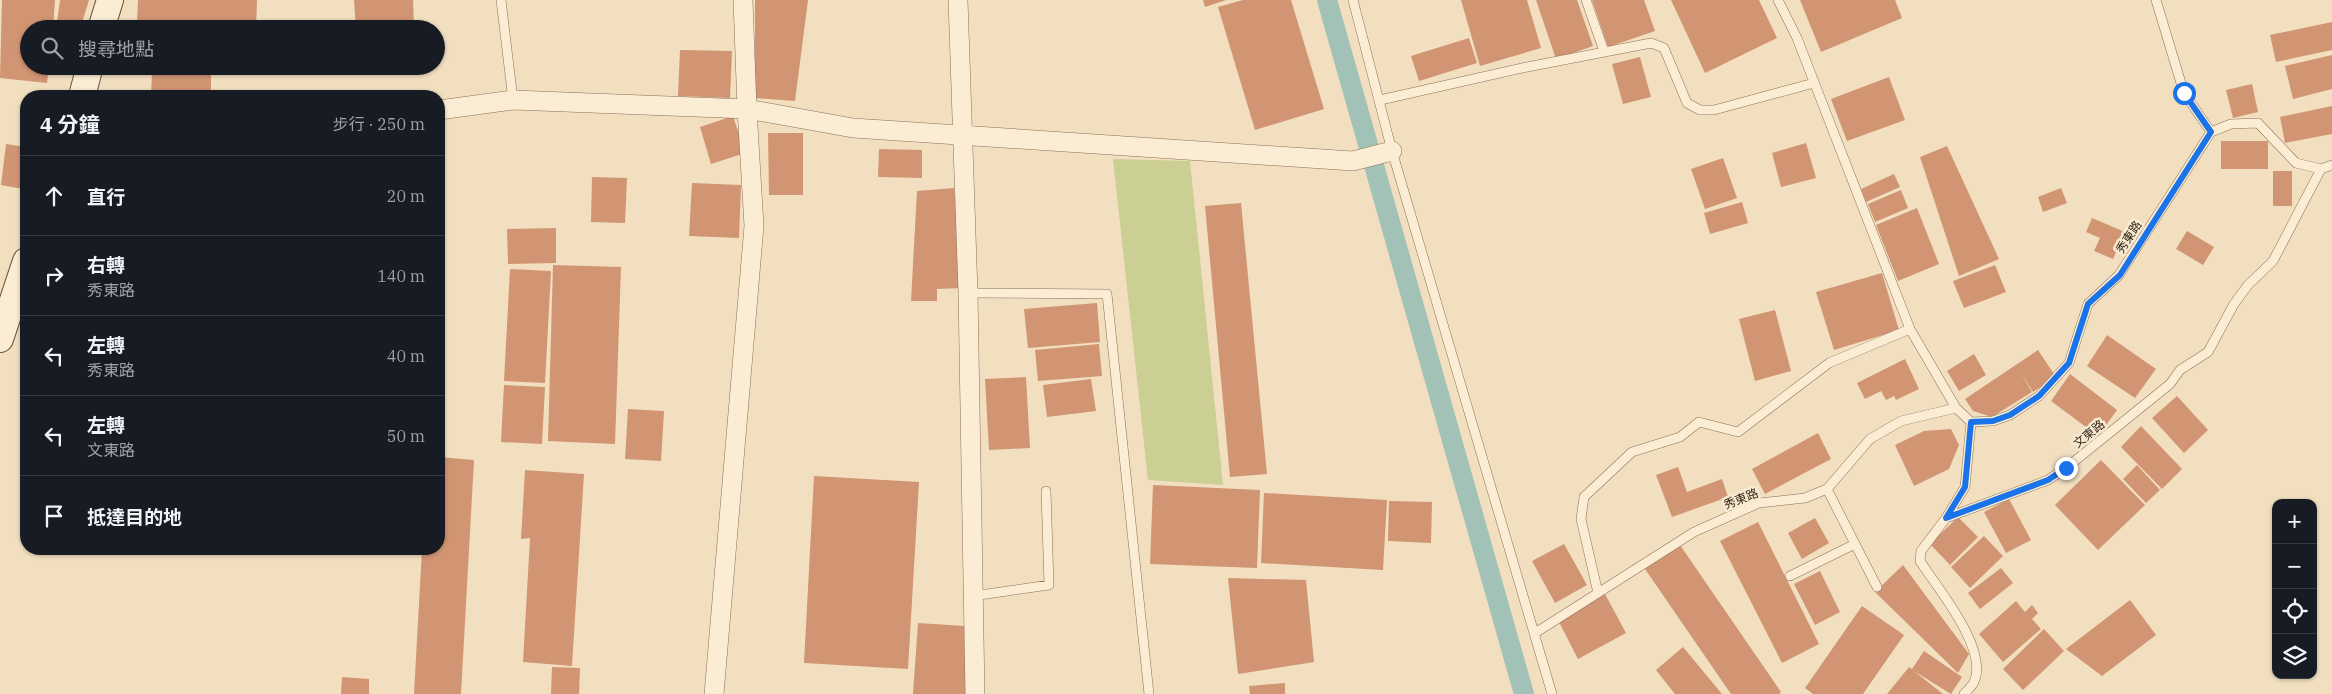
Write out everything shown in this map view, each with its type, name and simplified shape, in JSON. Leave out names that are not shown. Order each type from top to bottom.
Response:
[{"type":"main road","points":[[104,20],[110,0]]},
{"type":"main road","points":[[84,90],[88,75]]},
{"type":"main road","points":[[0,339],[20,279]]},
{"type":"street","points":[[714,694],[754,226],[743,0]]},
{"type":"street","points":[[958,0],[968,293],[975,694]]},
{"type":"street","points":[[445,109],[513,100],[747,109],[853,128],[963,136],[1353,161],[1385,152]]},
{"type":"lane","points":[[501,0],[513,100]]},
{"type":"lane","points":[[1353,0],[1380,100],[1385,152],[1535,633],[1552,694]]},
{"type":"lane","points":[[1586,0],[1604,52]]},
{"type":"lane","points":[[1778,0],[1814,83],[1910,329],[1956,408],[1971,422],[1965,487],[1946,518],[1921,551],[1920,561],[1971,640],[1977,663],[1974,683],[1964,694]]},
{"type":"lane","points":[[2156,0],[2184,93],[2211,132],[2231,124],[2258,123],[2296,163],[2321,169],[2332,165]]},
{"type":"lane","points":[[1380,100],[1651,43],[1664,48],[1687,103],[1700,110],[1714,110],[1814,83]]},
{"type":"lane","name":"秀東路","points":[[1971,422],[1993,421],[2010,415],[2039,396],[2069,363],[2088,304],[2120,275],[2211,132]]},
{"type":"lane","name":"文東路","points":[[1946,518],[2048,480],[2066,468],[2170,384],[2180,370],[2208,352],[2234,304],[2248,285],[2273,261],[2321,169]]},
{"type":"lane","points":[[968,293],[1107,294],[1149,694]]},
{"type":"lane","points":[[1598,593],[1581,519],[1584,497],[1632,452],[1680,437],[1699,422],[1738,432],[1829,363],[1910,329]]},
{"type":"lane","name":"秀東路","points":[[1535,633],[1694,532],[1759,503],[1805,498],[1827,489],[1870,439],[1901,421],[1956,408]]},
{"type":"lane","points":[[1827,489],[1878,587]]},
{"type":"lane","points":[[973,596],[1049,585],[1046,491]]},
{"type":"lane","points":[[1790,576],[1855,544]]},
{"type":"green space","points":[[1113,159],[1190,161],[1223,485],[1148,480]]},
{"type":"building","points":[[2,0],[55,0],[54,20],[20,20],[20,75],[48,75],[47,83],[0,78]]},
{"type":"building","points":[[60,0],[89,0],[83,20],[57,20]]},
{"type":"building","points":[[138,0],[257,0],[256,20],[137,20]]},
{"type":"building","points":[[354,0],[413,0],[414,20],[355,20]]},
{"type":"building","points":[[755,0],[808,0],[795,101],[755,98]]},
{"type":"building","points":[[1203,0],[1226,0],[1205,7]]},
{"type":"building","points":[[1243,0],[1291,0],[1324,109],[1255,130],[1218,7]]},
{"type":"building","points":[[1461,0],[1527,0],[1541,48],[1480,66]]},
{"type":"building","points":[[1536,0],[1577,0],[1593,46],[1556,59]]},
{"type":"building","points":[[1592,0],[1644,0],[1655,31],[1608,47]]},
{"type":"building","points":[[1671,0],[1759,0],[1777,38],[1705,73]]},
{"type":"building","points":[[1800,0],[1895,0],[1902,18],[1821,52]]},
{"type":"building","points":[[2332,22],[2332,50],[2276,62],[2270,35]]},
{"type":"building","points":[[1469,38],[1477,63],[1419,81],[1411,56]]},
{"type":"building","points":[[680,50],[732,51],[730,98],[678,96]]},
{"type":"building","points":[[2332,55],[2332,89],[2293,99],[2285,66]]},
{"type":"building","points":[[1640,57],[1651,97],[1623,104],[1612,64]]},
{"type":"building","points":[[152,75],[211,75],[211,90],[151,90]]},
{"type":"building","points":[[1889,77],[1905,120],[1847,141],[1831,99]]},
{"type":"building","points":[[2252,84],[2258,112],[2233,118],[2226,90]]},
{"type":"building","points":[[2332,106],[2332,134],[2285,143],[2280,117]]},
{"type":"building","points":[[733,116],[745,153],[711,164],[700,127]]},
{"type":"building","points":[[768,133],[803,133],[803,195],[769,195]]},
{"type":"building","points":[[2221,141],[2268,141],[2268,169],[2221,169]]},
{"type":"building","points":[[1806,143],[1816,178],[1781,187],[1772,153]]},
{"type":"building","points":[[6,144],[20,146],[20,188],[1,185]]},
{"type":"building","points":[[1947,146],[1999,259],[1959,276],[1920,157]]},
{"type":"building","points":[[879,149],[922,150],[922,178],[878,177]]},
{"type":"building","points":[[1723,158],[1737,198],[1705,209],[1691,169]]},
{"type":"building","points":[[2273,171],[2292,171],[2292,206],[2273,206]]},
{"type":"building","points":[[1894,174],[1900,187],[1866,202],[1861,189]]},
{"type":"building","points":[[592,177],[627,178],[625,223],[591,222]]},
{"type":"building","points":[[692,183],[741,185],[739,238],[689,236]]},
{"type":"building","points":[[954,188],[963,288],[937,289],[937,301],[911,301],[917,191]]},
{"type":"building","points":[[2061,188],[2067,203],[2043,212],[2038,197]]},
{"type":"building","points":[[1901,190],[1908,208],[1875,222],[1868,204]]},
{"type":"building","points":[[1742,202],[1748,223],[1710,234],[1704,213]]},
{"type":"building","points":[[1241,203],[1267,474],[1230,477],[1205,206]]},
{"type":"building","points":[[1917,208],[1939,264],[1898,281],[1876,225]]},
{"type":"building","points":[[2092,218],[2125,232],[2113,259],[2094,251],[2100,238],[2086,232]]},
{"type":"building","points":[[556,228],[556,263],[508,264],[507,229]]},
{"type":"building","points":[[2187,231],[2214,247],[2203,265],[2176,249]]},
{"type":"building","points":[[553,265],[621,267],[615,444],[548,441]]},
{"type":"building","points":[[1995,265],[2006,292],[1964,308],[1953,281]]},
{"type":"building","points":[[510,269],[551,271],[545,383],[504,381]]},
{"type":"building","points":[[1882,273],[1899,330],[1834,350],[1816,292]]},
{"type":"building","points":[[1097,303],[1100,342],[1028,348],[1024,309]]},
{"type":"building","points":[[1775,310],[1791,371],[1755,381],[1739,319]]},
{"type":"building","points":[[2107,335],[2156,369],[2135,398],[2087,366]]},
{"type":"building","points":[[1099,344],[1102,376],[1038,381],[1035,350]]},
{"type":"building","points":[[2038,350],[2056,377],[2033,392],[2020,371],[2032,392],[1992,417],[1973,411],[1965,399]]},
{"type":"building","points":[[1974,354],[1986,375],[1959,391],[1947,371]]},
{"type":"building","points":[[1905,359],[1919,389],[1896,400],[1894,396],[1886,400],[1881,391],[1865,399],[1857,383]]},
{"type":"building","points":[[2070,374],[2117,410],[2098,436],[2051,401]]},
{"type":"building","points":[[1026,377],[1030,448],[989,450],[985,379]]},
{"type":"building","points":[[1091,379],[1096,411],[1047,417],[1043,385]]},
{"type":"building","points":[[504,385],[545,387],[542,444],[501,442]]},
{"type":"building","points":[[2177,396],[2208,430],[2184,453],[2152,418]]},
{"type":"building","points":[[628,409],[664,411],[661,461],[625,459]]},
{"type":"building","points":[[2141,426],[2182,469],[2162,489],[2121,447]]},
{"type":"building","points":[[1951,429],[1959,445],[1949,469],[1914,486],[1895,445],[1924,431]]},
{"type":"building","points":[[1818,433],[1831,459],[1765,494],[1752,469]]},
{"type":"building","points":[[445,458],[474,460],[461,694],[414,694],[422,555],[445,555]]},
{"type":"building","points":[[2101,460],[2145,505],[2098,550],[2055,505]]},
{"type":"building","points":[[2137,465],[2160,490],[2146,503],[2123,479]]},
{"type":"building","points":[[1678,467],[1687,492],[1722,479],[1728,497],[1672,517],[1656,475]]},
{"type":"building","points":[[525,470],[584,474],[572,666],[523,662],[530,538],[521,539]]},
{"type":"building","points":[[814,476],[919,482],[908,669],[804,663]]},
{"type":"building","points":[[1153,485],[1260,490],[1257,568],[1150,564]]},
{"type":"building","points":[[1264,493],[1387,500],[1383,570],[1261,563]]},
{"type":"building","points":[[2009,499],[2031,540],[2006,553],[1984,512]]},
{"type":"building","points":[[1389,501],[1432,502],[1431,543],[1388,541]]},
{"type":"building","points":[[1958,517],[1978,537],[1950,565],[1930,544]]},
{"type":"building","points":[[1815,518],[1829,543],[1802,559],[1788,533]]},
{"type":"building","points":[[1758,522],[1819,644],[1782,663],[1720,541]]},
{"type":"building","points":[[1984,536],[2003,556],[1970,588],[1951,567]]},
{"type":"building","points":[[1564,544],[1587,585],[1555,603],[1532,561]]},
{"type":"building","points":[[1680,545],[1781,692],[1779,694],[1731,694],[1645,569]]},
{"type":"building","points":[[1903,565],[1969,654],[1958,673],[1875,592]]},
{"type":"building","points":[[2001,568],[2013,583],[1980,609],[1968,593]]},
{"type":"building","points":[[1820,571],[1840,612],[1815,625],[1794,584]]},
{"type":"building","points":[[1228,578],[1306,580],[1314,662],[1238,674]]},
{"type":"building","points":[[1605,594],[1626,633],[1578,659],[1558,620]]},
{"type":"building","points":[[2130,600],[2156,635],[2102,676],[2066,649]]},
{"type":"building","points":[[2016,601],[2025,612],[2032,605],[2038,613],[2032,619],[2041,629],[2003,662],[1979,634]]},
{"type":"building","points":[[1862,606],[1904,635],[1863,694],[1813,694],[1805,688]]},
{"type":"building","points":[[918,623],[964,626],[966,694],[913,694]]},
{"type":"building","points":[[2044,629],[2064,651],[2023,690],[2003,669]]},
{"type":"building","points":[[1683,647],[1722,694],[1675,694],[1656,670]]},
{"type":"building","points":[[1924,651],[1962,677],[1951,694],[1914,671],[1943,694],[1887,694],[1909,667],[1912,669]]},
{"type":"building","points":[[552,667],[580,668],[579,694],[551,694]]},
{"type":"building","points":[[342,677],[369,679],[369,694],[341,694]]},
{"type":"building","points":[[1285,683],[1285,694],[1250,694],[1249,686]]},
{"type":"waterway","points":[[1327,0],[1524,694]]},
{"type":"route","points":[[2066,468],[2048,480],[1946,518],[1965,487],[1971,422],[1993,421],[2010,415],[2039,396],[2069,363],[2076,336],[2088,304],[2120,275],[2211,132],[2184,93]]}]
